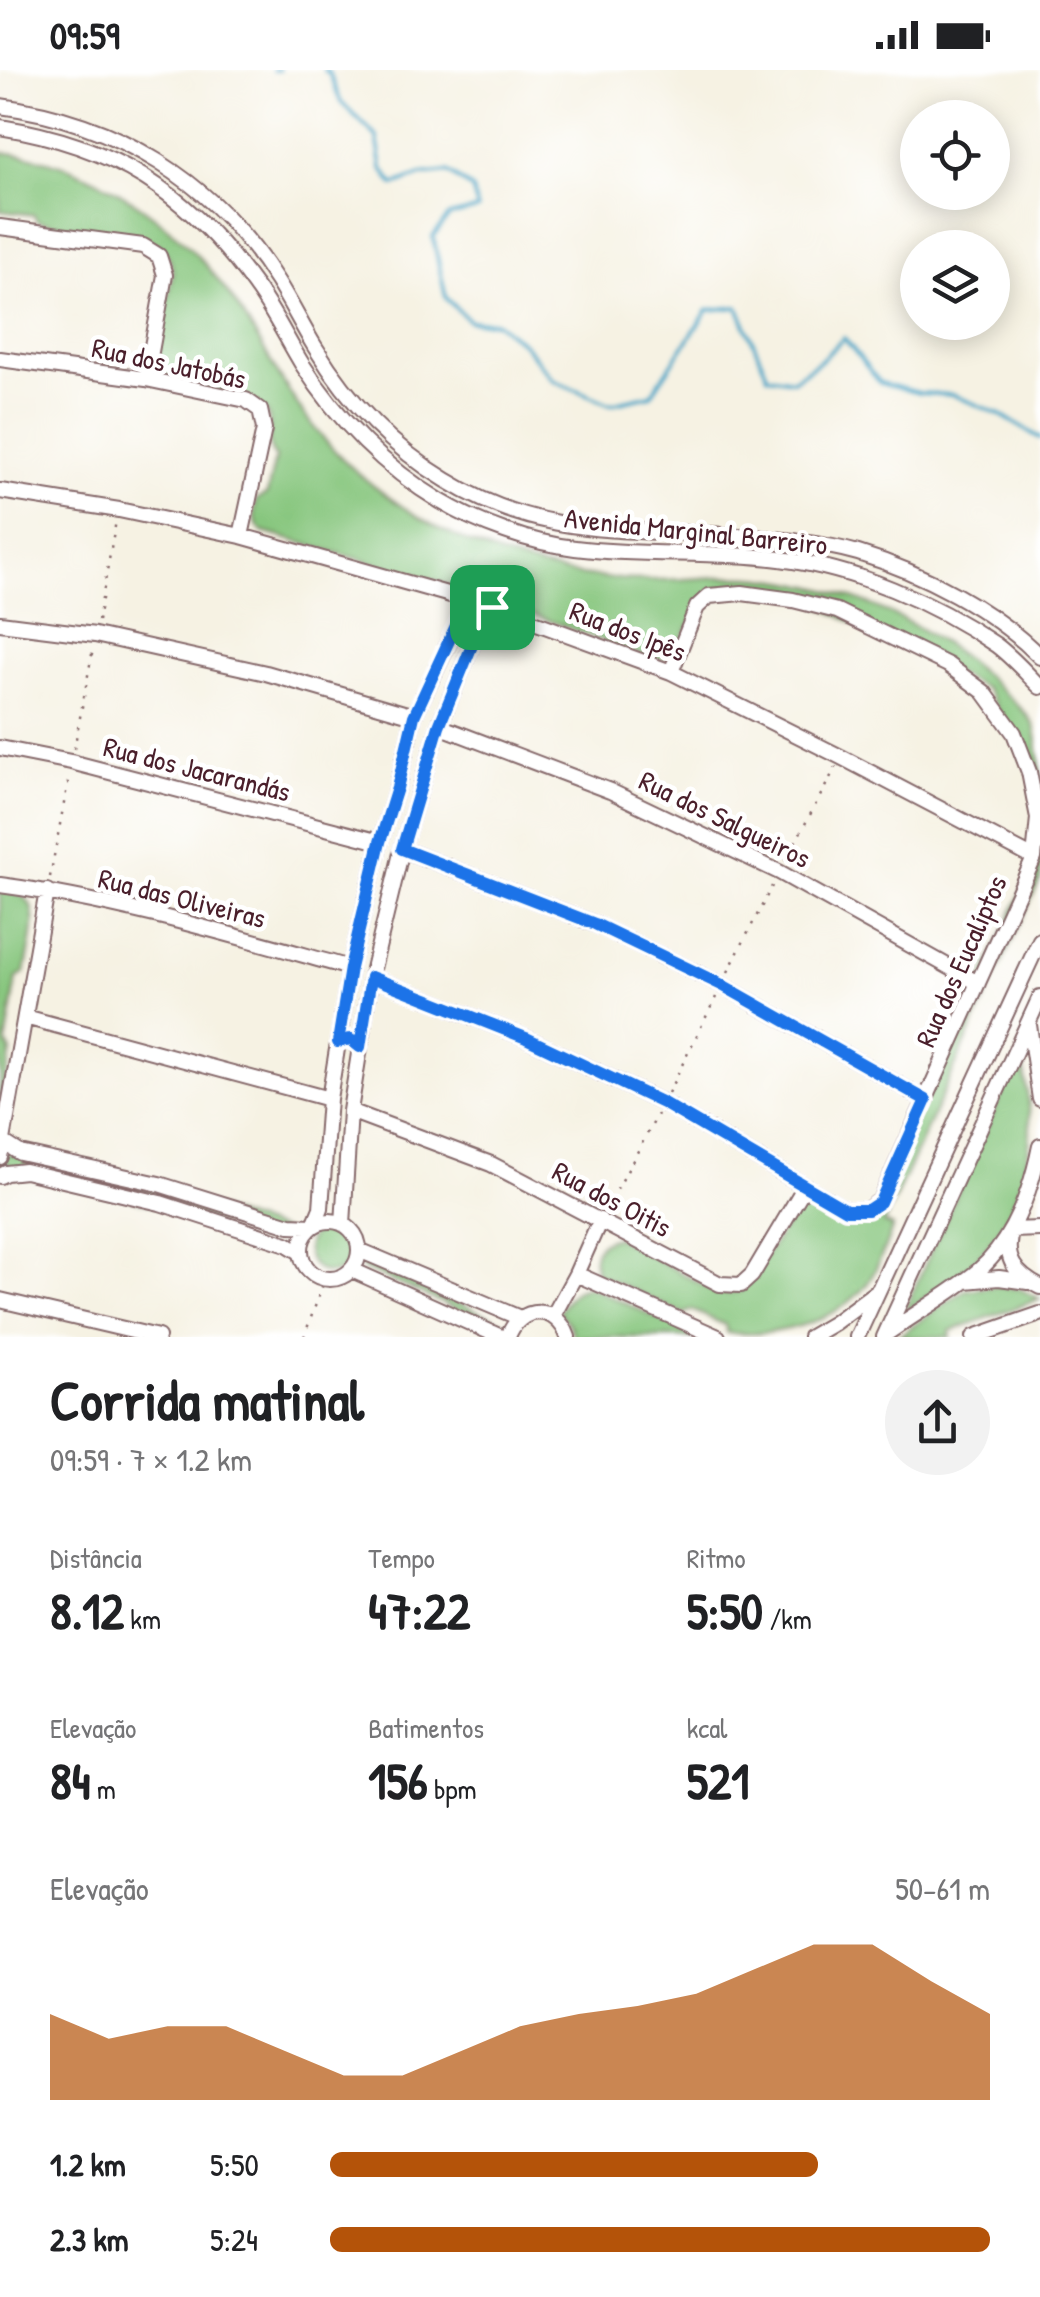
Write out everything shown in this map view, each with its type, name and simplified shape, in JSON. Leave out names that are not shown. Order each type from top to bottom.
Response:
[{"type":"street","name":"Avenida Marginal Barreiro","points":[[0,106],[85,125],[140,150],[189,181],[240,231],[357,406],[396,446],[446,481],[497,508],[592,530],[806,542],[858,554],[919,576],[968,601],[1040,657]]},
{"type":"street","name":"Avenida Marginal Barreiro","points":[[0,127],[85,147],[148,178],[206,225],[256,287],[338,416],[386,465],[442,503],[510,533],[574,548],[778,559],[844,572],[938,609],[999,648],[1040,686]]},
{"type":"street","points":[[0,227],[143,246],[159,256],[165,274],[146,379]]},
{"type":"street","name":"Rua dos Jatobás","points":[[0,359],[146,379],[246,400],[260,410],[264,429],[241,536]]},
{"type":"street","name":"Rua dos Ipês","points":[[0,491],[241,536],[492,607],[671,672],[1034,858]]},
{"type":"street","name":"Rua dos Eucalíptos","points":[[671,672],[697,607],[709,596],[742,593],[836,611],[948,665],[984,692],[1014,732],[1029,772],[1038,818],[1034,858],[880,1202],[868,1210],[846,1210],[806,1186]]},
{"type":"street","points":[[48,891],[1,1150],[158,1184],[290,1225],[314,1225],[334,1221],[343,1224],[355,1234],[359,1250],[356,1264],[344,1276],[325,1279],[308,1270],[300,1252],[303,1236],[314,1225],[321,1208],[329,1099],[338,1042],[350,968],[380,842],[414,716],[460,617],[457,596]]},
{"type":"street","points":[[343,1224],[350,1112],[371,977],[402,849],[439,726],[482,621],[492,607]]},
{"type":"street","points":[[0,623],[95,635],[266,673],[414,716]]},
{"type":"street","name":"Rua dos Salgueiros","points":[[439,726],[610,791],[779,872],[978,983]]},
{"type":"street","name":"Rua dos Jacarandás","points":[[0,748],[72,762],[380,842]]},
{"type":"street","points":[[397,788],[410,786],[419,792]]},
{"type":"street","points":[[402,849],[611,932],[722,985],[926,1100]]},
{"type":"street","name":"Rua das Oliveiras","points":[[0,885],[48,891],[203,926],[350,968]]},
{"type":"street","points":[[366,907],[375,914],[387,914]]},
{"type":"street","points":[[857,1337],[1040,940]]},
{"type":"street","points":[[371,977],[526,1038],[663,1103],[806,1186]]},
{"type":"street","points":[[885,1336],[1040,998]]},
{"type":"street","points":[[25,1017],[329,1099]]},
{"type":"street","points":[[1029,1023],[1040,1099]]},
{"type":"street","points":[[338,1042],[350,1039],[360,1047]]},
{"type":"street","name":"Rua dos Oitis","points":[[350,1112],[492,1164],[720,1284],[741,1284],[752,1274],[806,1186]]},
{"type":"street","points":[[1034,1284],[1018,1273],[1010,1260],[1008,1245],[1040,1146]]},
{"type":"street","points":[[0,1176],[24,1170],[160,1203],[300,1252]]},
{"type":"street","points":[[552,1316],[600,1220]]},
{"type":"street","points":[[885,1336],[979,1270],[1012,1230],[1040,1228]]},
{"type":"street","points":[[359,1250],[520,1318]]},
{"type":"street","points":[[352,1270],[505,1337],[520,1318],[536,1312],[561,1322],[568,1337]]},
{"type":"street","points":[[576,1274],[718,1337]]},
{"type":"street","points":[[961,1282],[999,1278],[1034,1284]]},
{"type":"street","points":[[810,1337],[878,1290]]},
{"type":"street","points":[[0,1300],[158,1337]]},
{"type":"street","points":[[974,1337],[1040,1314]]},
{"type":"path","points":[[48,891],[118,510]]},
{"type":"path","points":[[304,1337],[325,1279]]},
{"type":"green space","points":[[0,152],[67,167],[130,199],[159,220],[185,243],[230,296],[323,438],[384,494],[431,524],[501,555],[567,572],[634,580],[750,577],[796,583],[859,600],[919,628],[973,665],[1023,710],[1034,726],[1040,808],[1033,771],[986,689],[793,593],[731,586],[713,589],[673,652],[655,660],[461,588],[263,532],[254,513],[256,500],[267,494],[275,458],[267,412],[173,378],[159,364],[173,273],[170,259],[151,241],[0,211]]},
{"type":"green space","points":[[1040,853],[1040,880],[884,1223],[893,1227],[878,1264],[854,1298],[803,1325],[765,1333],[727,1333],[725,1325],[692,1310],[683,1314],[598,1274],[596,1250],[616,1237],[714,1291],[741,1291],[799,1207],[817,1203],[849,1216],[870,1215]]},
{"type":"green space","points":[[0,891],[25,898],[33,912],[33,922],[25,973],[17,978],[6,1043],[11,1052],[0,1107]]},
{"type":"green space","points":[[1021,1052],[1028,1100],[1029,1149],[1013,1205],[993,1239],[967,1268],[903,1313]]},
{"type":"green space","points":[[5,1153],[157,1190],[291,1233],[295,1238],[290,1241],[6,1167]]},
{"type":"green space","points":[[330,1227],[346,1234],[353,1250],[346,1266],[330,1273],[314,1266],[307,1250],[314,1234]]},
{"type":"green space","points":[[364,1261],[503,1322],[503,1326],[499,1328],[364,1269]]},
{"type":"green space","points":[[998,1286],[1020,1289],[1040,1299],[950,1331],[951,1337],[897,1337],[965,1290]]},
{"type":"green space","points":[[587,1287],[700,1337],[574,1337],[559,1312],[573,1292]]},
{"type":"waterway","points":[[273,70],[279,70]]},
{"type":"waterway","points":[[324,70],[329,73],[341,102],[377,137],[382,168],[394,185],[421,175],[448,172],[472,189],[478,209],[449,216],[433,237],[446,298],[469,321],[495,322],[524,344],[553,380],[610,404],[651,395],[708,310],[738,307],[768,376],[793,380],[844,338],[880,383],[919,393],[953,395],[999,414],[1040,438]]},
{"type":"route","points":[[457,596],[492,607],[482,621],[439,726],[402,849],[595,924],[722,985],[926,1100],[880,1202],[868,1210],[846,1210],[663,1103],[526,1038],[371,977],[360,1047],[350,1039],[338,1042],[350,968],[414,716],[460,617],[457,596]]}]
